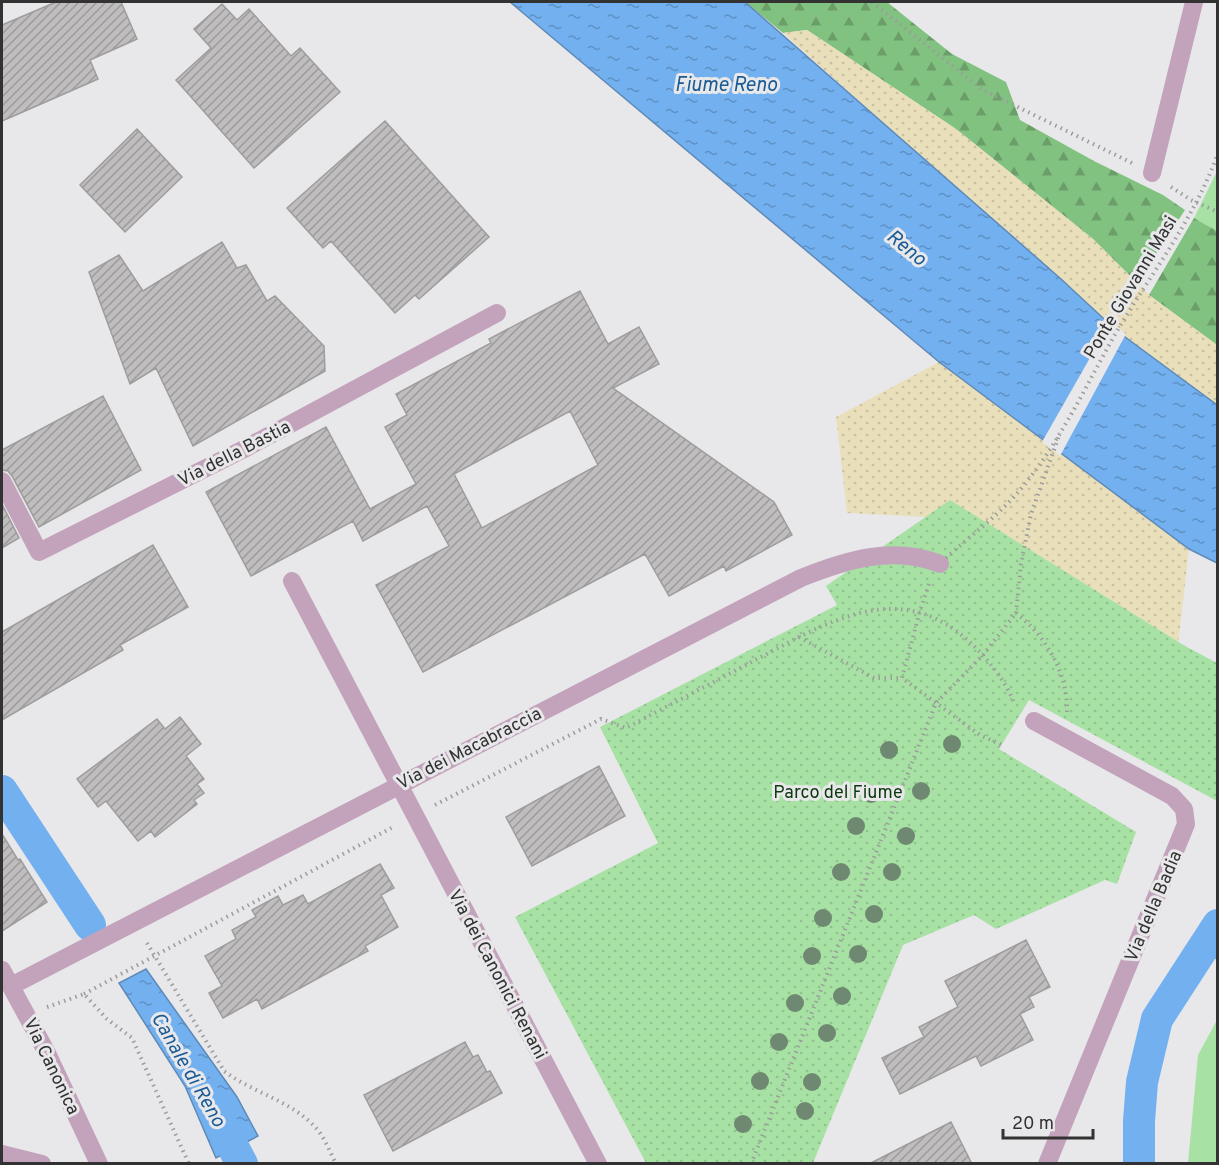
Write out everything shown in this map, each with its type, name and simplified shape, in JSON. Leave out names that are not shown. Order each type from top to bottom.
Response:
[{"type":"street","points":[[1152,173],[1194,2]]},
{"type":"street","name":"Via della Bastia","points":[[2,481],[39,552],[244,449],[497,313]]},
{"type":"street","name":"Via dei Macabraccia","points":[[6,978],[54,963],[398,784],[811,574],[840,562],[890,555],[943,561]]},
{"type":"street","name":"Via dei Canonici Renani","points":[[292,581],[598,1164]]},
{"type":"street","name":"Via della Badia","points":[[1034,720],[1172,796],[1184,809],[1186,824],[1047,1164]]},
{"type":"street","name":"Via Canonica","points":[[6,978],[47,1053],[99,1164]]},
{"type":"street","points":[[2,1154],[42,1164]]},
{"type":"path","points":[[872,2],[983,90],[1152,173],[1182,196],[1218,212]]},
{"type":"path","name":"Ponte Giovanni Masi","points":[[943,561],[1021,489],[1060,433],[1117,331],[1185,224],[1218,153]]},
{"type":"path","name":"Ponte Giovanni Masi","points":[[1016,613],[1021,564],[1031,514],[1060,433]]},
{"type":"path","points":[[432,807],[601,719],[626,728],[825,624],[855,613],[885,608],[920,611],[967,638],[997,672],[1012,697],[1019,716],[1034,720]]},
{"type":"path","points":[[902,678],[920,611]]},
{"type":"path","points":[[751,1164],[936,703],[983,655],[1016,613],[1030,624],[1045,641],[1056,664],[1066,690],[1068,710],[1065,738]]},
{"type":"path","points":[[799,637],[874,678],[902,678],[980,735],[1002,745]]},
{"type":"path","points":[[44,1008],[84,994],[397,825]]},
{"type":"path","points":[[135,922],[224,1071],[238,1082],[284,1102],[316,1128],[336,1164]]},
{"type":"path","points":[[84,994],[107,1019],[132,1038],[189,1164]]},
{"type":"green space","points":[[745,2],[887,2],[952,54],[1006,82],[1020,120],[1094,161],[1163,195],[1185,210],[1137,283],[1093,239],[956,129],[807,30],[783,33]]},
{"type":"green space","points":[[1217,171],[1217,231],[1194,218]]},
{"type":"green space","points":[[1194,218],[1217,231],[1217,345],[1149,295]]},
{"type":"green space","name":"Parco del Fiume","points":[[950,500],[1185,646],[1217,663],[1217,801],[1029,700],[999,749],[1136,832],[1117,884],[1105,880],[996,929],[974,915],[903,945],[813,1163],[646,1163],[515,917],[658,843],[600,727],[837,605],[826,586]]},
{"type":"green space","points":[[1217,911],[1218,960],[1198,948]]},
{"type":"green space","points":[[1217,1020],[1217,1163],[1188,1163],[1198,1055]]},
{"type":"sand","points":[[807,30],[956,129],[1093,239],[1149,295],[1217,345],[1217,405],[1117,331],[783,33]]},
{"type":"sand","points":[[939,362],[1189,549],[1174,679],[972,533],[926,517],[847,513],[836,417]]},
{"type":"water","name":"Fiume Reno","points":[[510,2],[745,2],[1061,279],[1117,331],[1217,405],[1217,563],[1189,549],[939,362]]},
{"type":"water","points":[[146,969],[237,1097],[258,1136],[216,1158],[185,1086],[119,983]]},
{"type":"pier","points":[[1111,321],[1126,334],[1060,456],[1042,442]]},
{"type":"building","points":[[56,2],[121,2],[137,39],[90,60],[98,79],[2,121],[2,25]]},
{"type":"building","points":[[222,4],[237,20],[249,9],[291,56],[300,48],[340,92],[254,168],[176,80],[211,48],[194,29]]},
{"type":"building","points":[[385,121],[489,237],[419,299],[415,295],[395,313],[331,241],[323,248],[287,208]]},
{"type":"building","points":[[137,129],[182,177],[125,232],[80,185]]},
{"type":"building","points":[[222,242],[237,268],[246,265],[267,301],[275,296],[324,346],[325,371],[193,446],[156,368],[130,384],[89,272],[119,255],[143,291]]},
{"type":"building","points":[[580,291],[608,344],[639,327],[659,364],[613,388],[774,502],[792,535],[726,571],[724,566],[669,596],[645,554],[423,672],[376,585],[449,546],[427,506],[363,541],[353,521],[251,576],[206,492],[326,427],[370,509],[416,484],[385,427],[407,415],[396,394],[491,343],[489,339]],"holes":[[[570,411],[598,465],[482,528],[454,474]]]},
{"type":"building","points":[[103,396],[141,470],[39,527],[12,476],[8,471],[2,470],[2,450]]},
{"type":"building","points":[[2,504],[19,538],[2,548]]},
{"type":"building","points":[[153,545],[188,607],[120,645],[123,650],[2,720],[2,632]]},
{"type":"building","points":[[180,717],[201,744],[186,756],[204,779],[197,784],[204,793],[194,800],[197,804],[155,837],[151,831],[138,841],[106,801],[98,807],[77,779],[157,719],[165,729]]},
{"type":"building","points":[[599,766],[625,816],[532,866],[506,817]]},
{"type":"building","points":[[2,834],[47,902],[2,931]]},
{"type":"building","points":[[380,864],[394,888],[381,895],[398,927],[365,946],[368,951],[262,1009],[257,999],[223,1018],[209,993],[222,986],[205,956],[236,939],[232,930],[256,917],[252,910],[278,896],[283,905],[303,895],[308,904]]},
{"type":"building","points":[[1026,940],[1050,987],[1029,997],[1034,1007],[1020,1014],[1033,1040],[981,1066],[976,1056],[900,1094],[882,1058],[924,1037],[919,1027],[958,1007],[945,981]]},
{"type":"building","points":[[465,1042],[473,1057],[478,1055],[487,1072],[490,1071],[502,1093],[393,1151],[364,1095]]},
{"type":"building","points":[[951,1122],[972,1164],[869,1164]]},
{"type":"waterway","name":"Canale di Reno","points":[[2,791],[90,925]]},
{"type":"waterway","points":[[1139,1164],[1142,1082],[1157,1019],[1218,925]]},
{"type":"waterway","name":"Canale di Reno","points":[[214,1111],[242,1164]]},
{"type":"water label","name":"Reno","points":[[907,247]]}]
